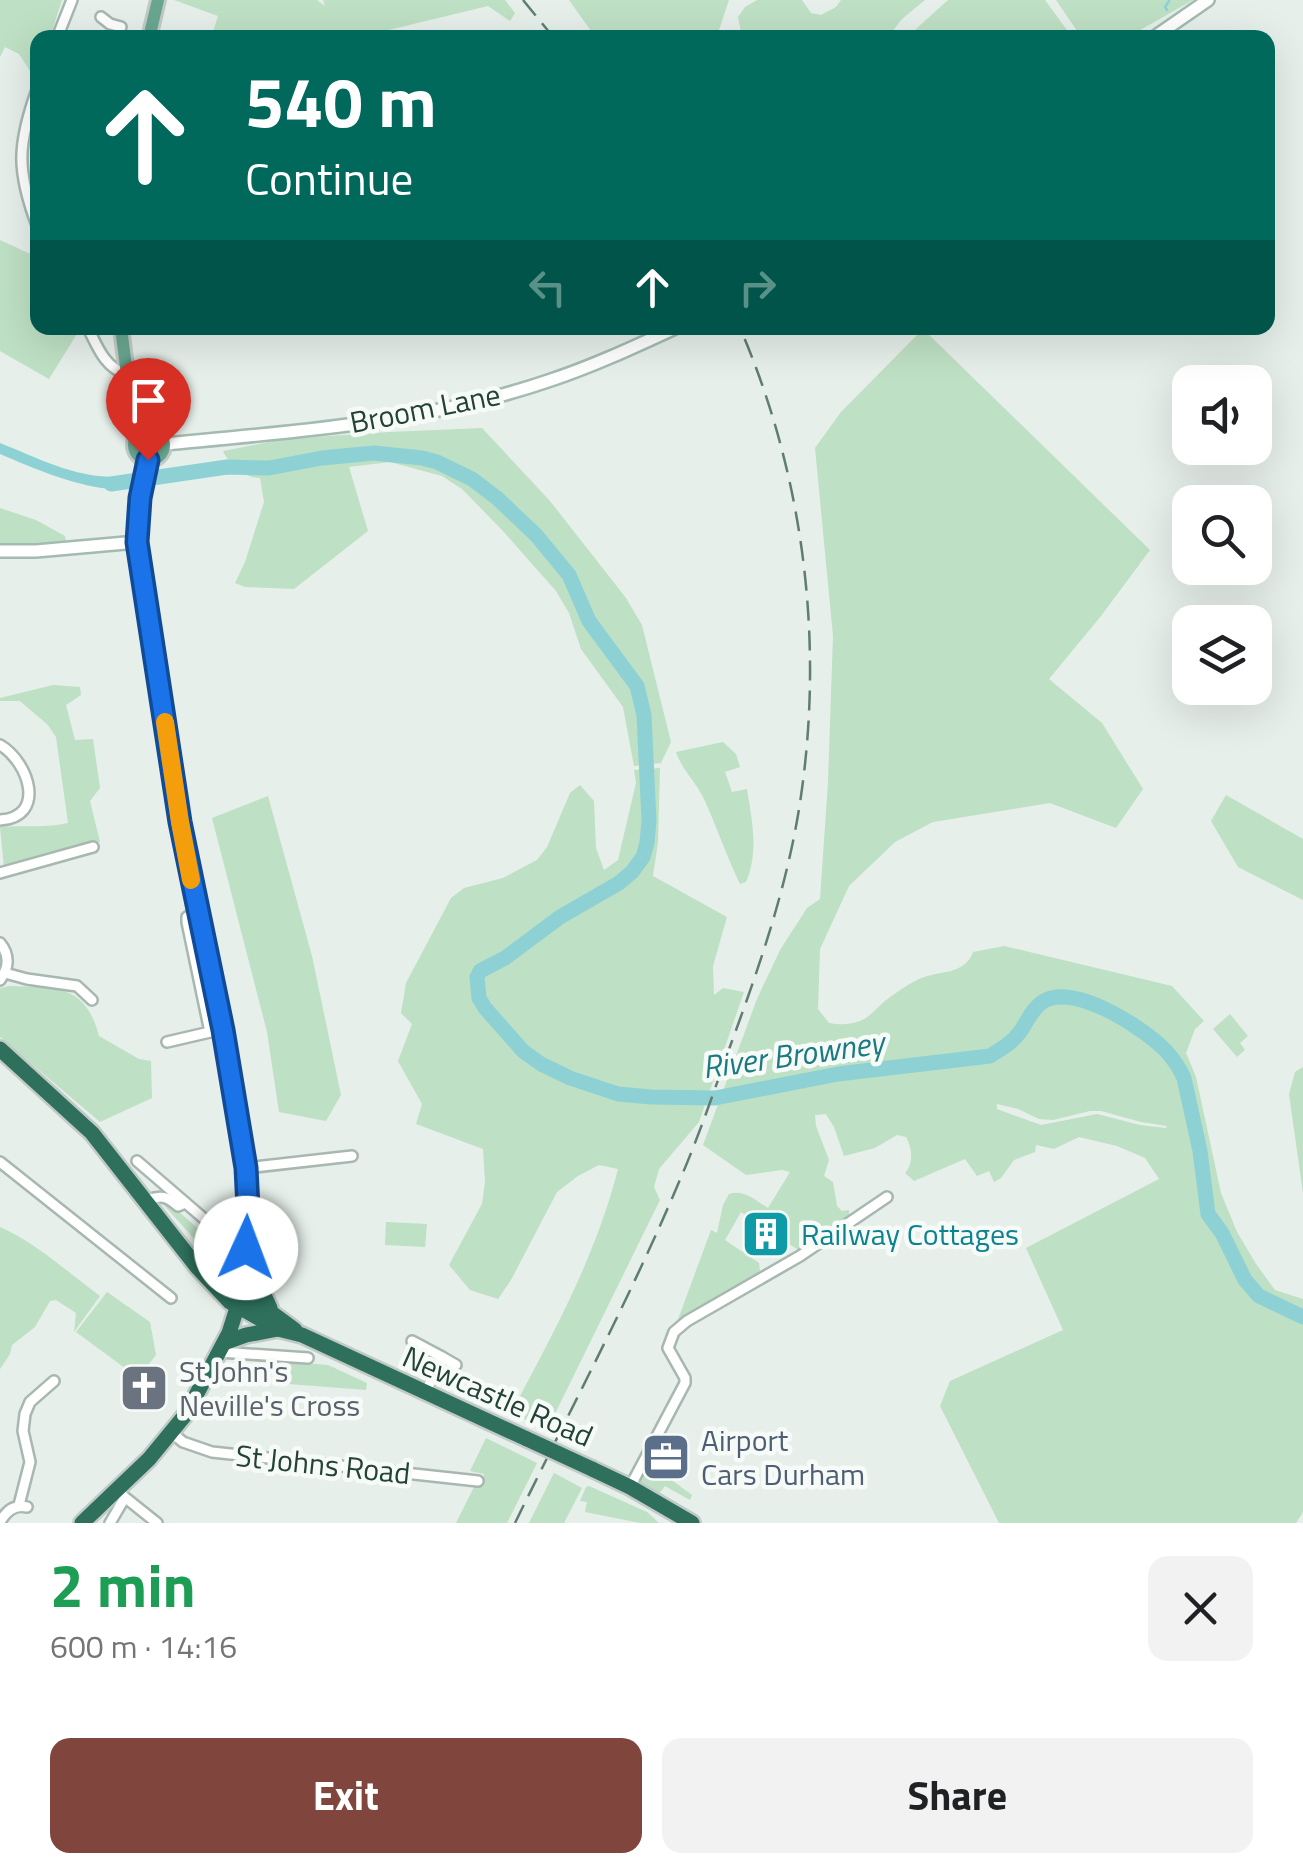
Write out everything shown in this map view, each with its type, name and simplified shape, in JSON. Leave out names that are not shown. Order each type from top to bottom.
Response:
[{"type":"highway","points":[[2,1055],[85,1126],[198,1267],[236,1297]]},
{"type":"highway","points":[[207,1264],[226,1262],[246,1248],[272,1312]]},
{"type":"highway","points":[[189,1254],[207,1264],[236,1297]]},
{"type":"highway","points":[[82,1523],[120,1495],[195,1401],[220,1348],[222,1329],[236,1297]]},
{"type":"highway","name":"Newcastle Road","points":[[236,1297],[278,1329],[302,1335],[592,1469],[692,1523]]},
{"type":"highway","name":"Newcastle Road","points":[[236,1297],[272,1312],[302,1335]]},
{"type":"highway","points":[[220,1348],[246,1335],[278,1329]]},
{"type":"main road","points":[[151,30],[158,0]]},
{"type":"main road","points":[[1165,30],[1208,0]]},
{"type":"main road","points":[[122,335],[130,398],[143,432]]},
{"type":"main road","name":"Broom Lane","points":[[164,444],[425,413],[548,382],[660,335]]},
{"type":"main road","points":[[143,432],[156,432],[164,444],[158,457],[148,460],[135,450],[136,437],[143,432]]},
{"type":"main road","points":[[148,460],[137,542],[180,822],[246,1168],[246,1248],[236,1297]]},
{"type":"main road","points":[[0,552],[137,542]]},
{"type":"street","points":[[60,30],[72,0]]},
{"type":"street","points":[[105,30],[106,20],[121,27]]},
{"type":"street","points":[[30,110],[20,160],[30,208]]},
{"type":"street","points":[[92,335],[113,370],[126,374]]},
{"type":"street","points":[[0,746],[14,755],[29,791],[22,813],[10,820],[0,820]]},
{"type":"street","points":[[0,873],[93,848]]},
{"type":"street","points":[[0,943],[8,961],[3,977],[77,986],[92,1000]]},
{"type":"street","points":[[77,986],[84,975]]},
{"type":"street","points":[[167,1042],[217,1031]]},
{"type":"street","points":[[246,1168],[352,1156]]},
{"type":"street","points":[[0,1162],[171,1298]]},
{"type":"street","points":[[138,1162],[216,1230],[246,1248]]},
{"type":"street","points":[[147,1200],[160,1195],[178,1206],[186,1203]]},
{"type":"street","points":[[630,1487],[685,1383],[668,1348],[674,1332],[888,1197]]},
{"type":"street","points":[[412,1341],[456,1365]]},
{"type":"street","points":[[220,1348],[308,1358]]},
{"type":"street","points":[[425,1394],[434,1374]]},
{"type":"street","points":[[0,1522],[6,1512],[23,1506],[30,1462],[23,1431],[25,1414],[30,1402],[54,1381]]},
{"type":"street","name":"St Johns Road","points":[[172,1433],[183,1442],[212,1452],[478,1482]]},
{"type":"street","points":[[110,1523],[120,1495],[158,1523]]},
{"type":"green space","points":[[0,0],[62,0],[52,30],[30,30],[30,71],[19,54],[5,47],[0,57]]},
{"type":"green space","points":[[174,0],[317,0],[325,6],[323,0],[505,0],[515,13],[510,21],[488,6],[389,30],[214,30],[218,16]]},
{"type":"green space","points":[[569,0],[729,0],[719,30],[590,30]]},
{"type":"green space","points":[[757,0],[802,0],[811,13],[821,15],[841,0],[925,0],[893,30],[741,30],[738,17]]},
{"type":"green space","points":[[948,0],[1045,0],[1067,30],[915,30]]},
{"type":"green space","points":[[1056,0],[1193,0],[1140,30],[1077,30]]},
{"type":"green space","points":[[0,240],[30,254],[30,335],[76,335],[49,379],[0,351]]},
{"type":"green space","points":[[917,335],[929,335],[1150,550],[1049,679],[1102,723],[1143,789],[1116,828],[1050,803],[933,822],[895,842],[849,886],[820,949],[818,1009],[829,1023],[860,1021],[915,981],[957,969],[973,952],[1004,946],[1172,986],[1204,1021],[1195,1029],[1186,1053],[1196,1077],[1221,1193],[1237,1232],[1275,1290],[1303,1299],[1303,1512],[1296,1523],[999,1523],[940,1406],[950,1381],[1063,1330],[1026,1248],[1159,1179],[1145,1158],[1117,1146],[1079,1137],[1054,1149],[1036,1145],[1035,1152],[1014,1160],[994,1182],[989,1171],[977,1176],[965,1159],[914,1181],[905,1173],[911,1155],[906,1137],[897,1135],[875,1148],[844,1156],[826,1114],[815,1115],[829,1160],[824,1176],[833,1182],[837,1206],[842,1211],[849,1210],[849,1217],[800,1251],[741,1212],[725,1240],[759,1263],[760,1271],[677,1322],[711,1230],[717,1233],[729,1194],[745,1194],[768,1208],[790,1172],[746,1175],[703,1145],[757,999],[780,950],[807,908],[820,899],[833,636],[815,448],[841,412]],"holes":[[[997,1104],[1039,1119],[1101,1111],[1167,1126],[1140,1125],[1097,1114],[1041,1125],[997,1109]]]},
{"type":"green space","points":[[482,428],[550,501],[626,598],[642,625],[671,742],[661,763],[634,766],[623,707],[581,649],[569,613],[556,591],[462,489],[442,476],[390,462],[349,467],[368,531],[294,589],[235,583],[264,502],[260,478],[238,469],[223,451],[284,439]]},
{"type":"green space","points":[[0,508],[36,520],[65,536],[66,543],[0,548]]},
{"type":"green space","points":[[53,685],[80,687],[81,695],[66,705],[75,740],[93,739],[100,788],[90,801],[100,842],[4,867],[0,827],[68,823],[56,737],[20,701],[0,701]]},
{"type":"green space","points":[[723,742],[736,754],[740,767],[725,772],[732,792],[747,789],[752,824],[750,871],[746,882],[740,884],[705,801],[676,752]]},
{"type":"green space","points":[[660,768],[653,876],[727,917],[713,966],[714,995],[723,988],[744,992],[699,1122],[659,1169],[654,1187],[660,1200],[547,1430],[511,1413],[586,1264],[618,1169],[599,1165],[557,1192],[498,1299],[470,1290],[449,1265],[482,1204],[483,1149],[416,1124],[422,1104],[398,1061],[412,1024],[401,1013],[406,983],[451,898],[464,888],[503,878],[537,860],[547,847],[570,793],[580,785],[594,801],[596,848],[604,870],[618,860],[636,783],[634,770]]},
{"type":"green space","points":[[1226,795],[1303,839],[1303,900],[1238,867],[1211,821]]},
{"type":"green space","points":[[268,796],[312,956],[341,1095],[326,1121],[279,1112],[267,1032],[212,818]]},
{"type":"green space","points":[[0,988],[54,989],[77,997],[86,1006],[99,1036],[139,1059],[151,1061],[152,1098],[100,1122],[0,1037]]},
{"type":"green space","points":[[1230,1014],[1248,1036],[1240,1043],[1245,1050],[1237,1057],[1213,1029]]},
{"type":"green space","points":[[1303,1067],[1303,1193],[1289,1094],[1295,1072]]},
{"type":"green space","points":[[164,1199],[230,1253],[220,1260],[210,1256],[161,1202]]},
{"type":"green space","points":[[386,1222],[427,1224],[425,1247],[385,1245]]},
{"type":"green space","points":[[0,1227],[40,1250],[100,1296],[74,1332],[76,1313],[56,1300],[50,1301],[35,1327],[12,1345],[0,1369]]},
{"type":"green space","points":[[107,1292],[150,1322],[156,1355],[145,1369],[133,1374],[76,1332]]},
{"type":"green space","points":[[282,1361],[328,1365],[367,1383],[366,1390],[276,1383]]},
{"type":"green space","points":[[486,1438],[537,1463],[507,1523],[456,1523],[474,1487],[482,1487],[484,1474],[470,1471]]},
{"type":"green space","points":[[647,1462],[692,1495],[690,1500],[665,1486],[658,1495],[640,1485]]},
{"type":"green space","points":[[554,1473],[582,1488],[564,1523],[529,1523]]},
{"type":"green space","points":[[589,1486],[647,1512],[659,1523],[585,1512],[587,1502],[580,1501]]},
{"type":"water","points":[[0,443],[78,472],[127,476],[127,488],[80,484],[45,472],[0,454]]},
{"type":"waterway","points":[[1167,10],[1169,1]]},
{"type":"waterway","name":"River Browney","points":[[111,484],[227,467],[269,468],[374,453],[422,458],[472,479],[497,498],[536,535],[569,575],[589,621],[637,686],[644,715],[649,820],[643,857],[632,872],[480,971],[477,977],[479,998],[485,1008],[523,1051],[541,1064],[618,1094],[715,1098],[838,1074],[990,1056],[1020,1032],[1044,1001],[1057,997],[1091,1003],[1143,1032],[1177,1065],[1184,1078],[1200,1151],[1208,1214],[1245,1280],[1259,1296],[1303,1317]]},
{"type":"railway","points":[[523,0],[547,30]]},
{"type":"railway","points":[[515,1523],[620,1311],[686,1165],[762,955],[794,839],[807,748],[810,687],[804,564],[780,444],[743,335]]},
{"type":"slow traffic","points":[[165,722],[191,880]]},
{"type":"place","name":"Railway Cottages","points":[[766,1234]]},
{"type":"place","name":"St John's Neville's Cross","points":[[144,1388]]},
{"type":"place","name":"Airport Cars Durham","points":[[666,1457]]},
{"type":"route","points":[[148,460],[137,542],[180,822],[223,1030],[246,1168],[246,1248]]}]
